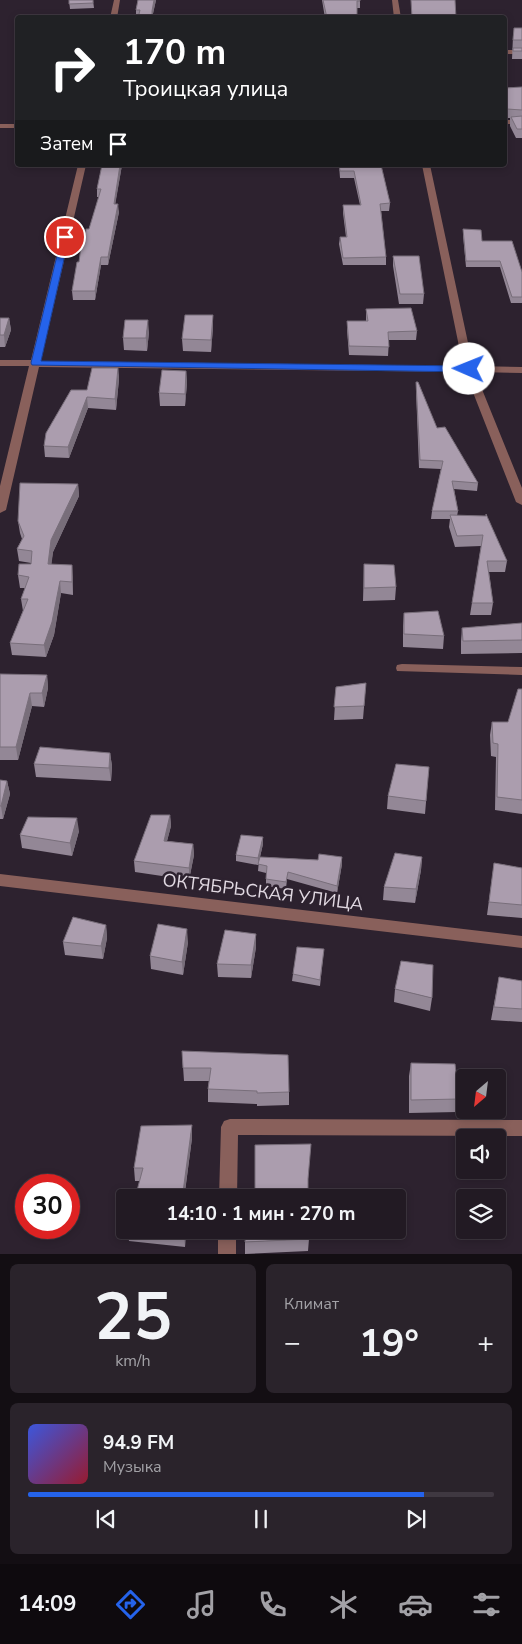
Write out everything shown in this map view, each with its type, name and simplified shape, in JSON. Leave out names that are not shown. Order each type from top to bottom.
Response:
[{"type":"street","points":[[114,15],[117,0]]},
{"type":"street","points":[[395,0],[398,15]]},
{"type":"street","points":[[507,52],[521,52]]},
{"type":"street","points":[[507,122],[522,122]]},
{"type":"street","points":[[0,126],[15,126]]},
{"type":"street","points":[[0,510],[82,167]]},
{"type":"street","points":[[426,167],[469,369],[522,502]]},
{"type":"street","points":[[0,363],[522,370]]},
{"type":"street","points":[[402,668],[522,671]]},
{"type":"street","name":"ОКТЯБРЬСКАЯ УЛИЦА","points":[[0,880],[522,942]]},
{"type":"street","points":[[228,1189],[230,1127],[522,1128]]},
{"type":"street","points":[[227,1254],[228,1239]]},
{"type":"building","points":[[69,0],[93,0],[93,3],[69,4]]},
{"type":"building","points":[[138,0],[154,0],[152,15],[139,15],[140,10],[136,10]]},
{"type":"building","points":[[323,0],[360,0],[357,1],[357,15],[326,15]]},
{"type":"building","points":[[411,0],[455,0],[456,15],[412,15]]},
{"type":"building","points":[[514,28],[522,28],[522,40],[513,40]]},
{"type":"building","points":[[513,48],[522,48],[522,51],[513,51]]},
{"type":"building","points":[[522,87],[522,110],[507,109],[507,88]]},
{"type":"building","points":[[522,116],[522,129],[517,129],[511,117]]},
{"type":"building","points":[[102,167],[120,167],[114,204],[118,204],[108,257],[101,257],[95,291],[72,291],[77,262],[79,262],[82,238],[85,238],[86,229],[89,229],[101,189],[97,189]]},
{"type":"building","points":[[339,167],[381,167],[390,203],[380,204],[386,257],[343,258],[340,237],[347,237],[343,205],[361,205],[354,171],[340,171]]},
{"type":"building","points":[[463,229],[481,230],[482,241],[512,241],[522,272],[522,297],[512,297],[500,261],[466,261]]},
{"type":"building","points":[[393,256],[419,256],[424,294],[400,294]]},
{"type":"building","points":[[411,308],[417,331],[388,332],[389,347],[349,346],[347,321],[368,321],[366,309]]},
{"type":"building","points":[[185,315],[213,315],[211,340],[182,339]]},
{"type":"building","points":[[0,318],[9,318],[4,335],[0,335]]},
{"type":"building","points":[[125,320],[148,320],[146,338],[123,338]]},
{"type":"building","points":[[92,368],[118,368],[115,399],[87,397],[68,447],[44,446],[46,433],[71,390],[87,390]]},
{"type":"building","points":[[162,370],[186,371],[185,394],[159,393]]},
{"type":"building","points":[[416,382],[418,382],[437,428],[445,427],[478,483],[452,481],[458,511],[432,511],[443,461],[420,460]]},
{"type":"building","points":[[20,483],[78,484],[51,540],[48,564],[72,565],[72,582],[60,581],[52,622],[44,645],[10,643],[28,599],[21,599],[29,577],[18,575],[19,564],[31,564],[32,551],[17,549],[24,536],[18,521]]},
{"type":"building","points":[[486,514],[507,561],[487,561],[493,603],[472,603],[483,535],[457,536],[450,515],[486,516]]},
{"type":"building","points":[[364,564],[394,565],[396,587],[364,588]]},
{"type":"building","points":[[438,611],[444,636],[404,634],[404,613]]},
{"type":"building","points":[[522,623],[522,640],[463,641],[462,628]]},
{"type":"building","points":[[0,674],[47,675],[42,693],[30,693],[16,747],[0,747]]},
{"type":"building","points":[[366,683],[364,706],[334,707],[336,687]]},
{"type":"building","points":[[518,689],[522,689],[522,800],[497,797],[498,744],[493,743],[492,722],[508,722]]},
{"type":"building","points":[[40,747],[110,753],[109,768],[34,764]]},
{"type":"building","points":[[396,764],[429,767],[426,801],[388,796]]},
{"type":"building","points":[[0,780],[7,781],[1,806],[0,806]]},
{"type":"building","points":[[151,815],[170,815],[164,841],[193,844],[189,868],[134,861]]},
{"type":"building","points":[[28,817],[77,818],[70,843],[20,835]]},
{"type":"building","points":[[241,835],[263,837],[258,858],[236,855]]},
{"type":"building","points":[[395,853],[422,857],[416,889],[384,887]]},
{"type":"building","points":[[319,854],[342,857],[337,886],[288,872],[286,882],[266,879],[267,866],[258,864],[260,857],[318,860]]},
{"type":"building","points":[[494,863],[522,868],[522,905],[489,902]]},
{"type":"building","points":[[73,917],[106,925],[101,946],[63,942]]},
{"type":"building","points":[[158,924],[187,929],[182,962],[150,956]]},
{"type":"building","points":[[225,930],[256,934],[251,965],[217,964]]},
{"type":"building","points":[[297,947],[324,949],[320,980],[293,974]]},
{"type":"building","points":[[401,961],[433,965],[432,998],[395,989]]},
{"type":"building","points":[[499,977],[522,981],[522,1009],[494,1007]]},
{"type":"building","points":[[182,1051],[288,1055],[289,1092],[257,1093],[257,1091],[208,1089],[211,1068],[183,1068]]},
{"type":"building","points":[[411,1063],[455,1064],[456,1099],[411,1100]]},
{"type":"building","points":[[192,1125],[183,1189],[137,1189],[143,1168],[134,1168],[141,1126]]},
{"type":"building","points":[[311,1144],[308,1189],[255,1189],[255,1145]]},
{"type":"building","points":[[245,1239],[309,1239],[245,1242]]},
{"type":"route","points":[[65,237],[35,363],[469,369]]}]
